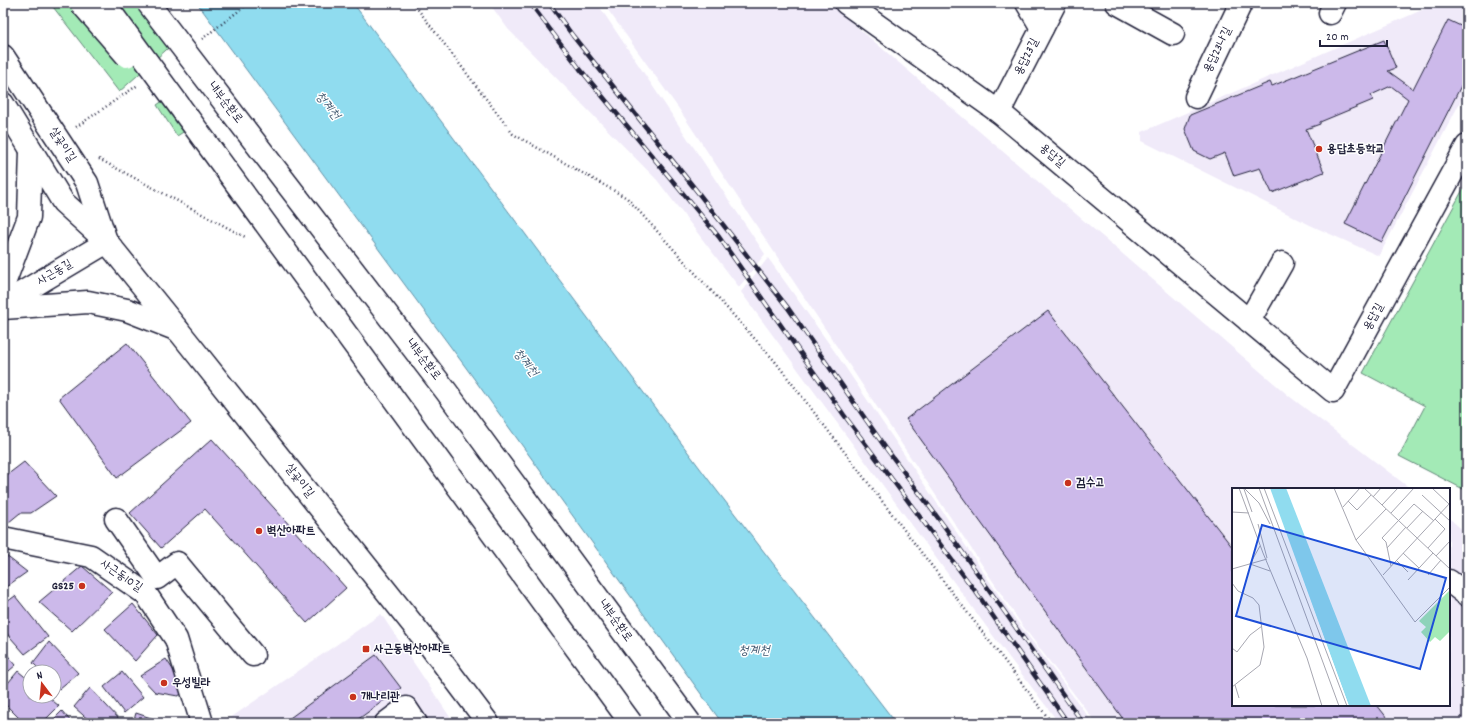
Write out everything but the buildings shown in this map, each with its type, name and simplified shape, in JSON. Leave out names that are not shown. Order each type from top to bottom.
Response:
[{"type":"main road","points":[[81,3],[221,163]]},
{"type":"main road","points":[[104,3],[631,723]]},
{"type":"main road","name":"내부순환로","points":[[148,3],[446,391],[690,723]]},
{"type":"main road","name":"용답길","points":[[846,3],[999,112],[1333,391],[1467,146]]},
{"type":"main road","points":[[1027,3],[1042,28]]},
{"type":"main road","name":"용답23길","points":[[999,112],[1054,3]]},
{"type":"main road","points":[[1117,3],[1173,34]]},
{"type":"main road","name":"용답23나길","points":[[1196,97],[1241,3]]},
{"type":"main road","name":"살곶이길","points":[[3,56],[87,183],[107,242]]},
{"type":"main road","name":"살곶이길","points":[[3,104],[63,202],[107,242],[430,646],[488,723]]},
{"type":"main road","points":[[3,286],[29,217],[31,150]]},
{"type":"main road","name":"사근동길","points":[[3,304],[107,242]]},
{"type":"main road","points":[[1249,321],[1282,263]]},
{"type":"main road","points":[[3,308],[88,302],[127,310],[178,330]]},
{"type":"main road","points":[[116,519],[157,578],[177,563],[253,655]]},
{"type":"main road","name":"사근동10길","points":[[3,538],[91,556],[146,594],[176,639],[202,723]]},
{"type":"main road","points":[[1450,582],[1467,595]]},
{"type":"main road","points":[[386,723],[406,708],[416,723]]},
{"type":"path","points":[[199,41],[249,3]]},
{"type":"path","points":[[413,3],[513,134],[627,198],[774,360],[1052,723]]},
{"type":"path","points":[[74,128],[129,91]]},
{"type":"path","points":[[95,157],[229,227]]},
{"type":"shaded area","points":[[489,3],[597,3],[765,254],[739,287],[657,180],[508,29]]},
{"type":"shaded area","points":[[603,3],[829,3],[1289,396],[1410,488],[1232,488],[1232,706],[1450,706],[1450,519],[1467,534],[1467,723],[1096,723],[1022,625],[679,109]]},
{"type":"shaded area","points":[[1438,3],[1467,3],[1467,89],[1379,256],[1310,225],[1142,141],[1142,132]]},
{"type":"shaded area","points":[[768,258],[835,352],[1011,613],[1093,723],[1059,723],[1008,656],[741,292]]},
{"type":"shaded area","points":[[381,614],[454,723],[223,723]]},
{"type":"green space","points":[[50,3],[146,3],[175,42],[119,92]]},
{"type":"green space","points":[[170,96],[191,127],[177,136],[157,105]]},
{"type":"green space","points":[[1467,182],[1467,491],[1399,456],[1425,406],[1363,373]]},
{"type":"water","name":"청계천","points":[[197,3],[353,3],[711,483],[896,723],[722,723],[467,369]]},
{"type":"railway","points":[[530,3],[580,69],[719,237],[844,415],[981,599],[1068,723]]},
{"type":"railway","points":[[549,3],[573,36],[788,308],[885,447],[944,526],[1083,723]]},
{"type":"place","name":"용답초등학교","points":[[1319,149]]},
{"type":"place","name":"검수고","points":[[1068,483]]},
{"type":"place","name":"벽산아파트","points":[[259,531]]},
{"type":"place","name":"GS25","points":[[82,586]]},
{"type":"place","name":"사근동벽산아파트","points":[[366,649]]},
{"type":"place","name":"우성빌라","points":[[164,683]]},
{"type":"place","name":"개나리관","points":[[353,697]]}]
